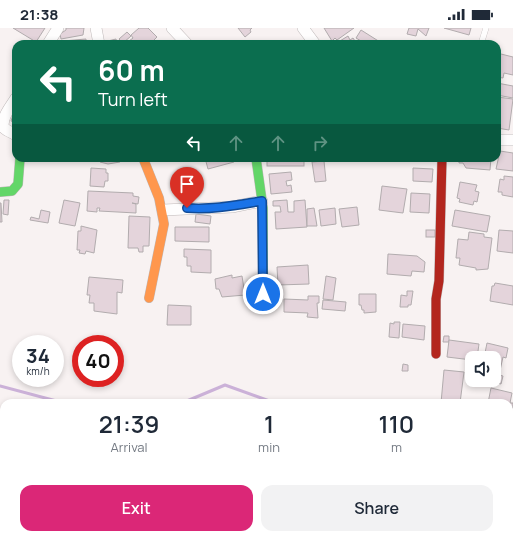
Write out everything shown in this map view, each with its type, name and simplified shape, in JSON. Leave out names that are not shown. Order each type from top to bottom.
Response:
[{"type":"street","points":[[50,40],[58,28]]},
{"type":"street","points":[[96,28],[98,40]]},
{"type":"street","points":[[172,28],[183,40]]},
{"type":"street","points":[[304,28],[312,40]]},
{"type":"street","points":[[12,104],[3,117],[2,123],[5,129],[12,133]]},
{"type":"street","points":[[501,140],[513,140]]},
{"type":"street","points":[[0,192],[13,190],[16,188],[18,183],[20,162]]},
{"type":"street","points":[[145,162],[163,210],[164,224],[149,298]]},
{"type":"street","points":[[257,162],[262,201],[263,294]]},
{"type":"street","points":[[436,354],[436,299],[439,281],[442,162]]},
{"type":"street","points":[[163,210],[232,207],[262,201]]},
{"type":"lane","points":[[482,40],[486,28]]},
{"type":"building","points":[[13,28],[45,28],[37,40],[33,40]]},
{"type":"building","points":[[66,28],[84,28],[83,35],[61,39],[60,34],[66,30]]},
{"type":"building","points":[[139,28],[148,28],[157,37],[154,40],[130,40],[133,38],[131,35]]},
{"type":"building","points":[[238,28],[252,28],[250,30],[251,32],[245,37]]},
{"type":"building","points":[[324,28],[354,28],[337,40],[335,38],[331,40]]},
{"type":"building","points":[[409,28],[429,28],[426,36],[418,29],[416,36],[407,34]]},
{"type":"building","points":[[444,28],[471,28],[469,35]]},
{"type":"building","points":[[361,30],[377,40],[359,40],[356,38]]},
{"type":"building","points":[[127,32],[131,36],[126,40],[119,39]]},
{"type":"building","points":[[348,36],[350,40],[342,40]]},
{"type":"building","points":[[501,54],[513,57],[513,75],[504,73],[503,78],[501,78]]},
{"type":"building","points":[[501,84],[513,86],[513,98],[501,96]]},
{"type":"building","points":[[501,98],[513,99],[509,130],[501,129]]},
{"type":"building","points":[[501,151],[513,153],[513,171],[496,169],[498,162],[501,162]]},
{"type":"building","points":[[100,162],[120,162],[108,164]]},
{"type":"building","points":[[206,162],[234,162],[208,169]]},
{"type":"building","points":[[267,162],[304,162],[304,166],[267,166]]},
{"type":"building","points":[[312,162],[324,162],[326,181],[315,182]]},
{"type":"building","points":[[491,162],[490,170],[466,168],[463,163],[459,163]]},
{"type":"building","points":[[91,168],[106,169],[106,173],[108,173],[108,181],[105,181],[104,187],[90,186]]},
{"type":"building","points":[[413,168],[433,169],[432,182],[413,181]]},
{"type":"building","points":[[291,172],[292,180],[286,181],[287,186],[291,185],[292,192],[271,194],[269,174]]},
{"type":"building","points":[[504,176],[513,177],[513,197],[502,195],[502,192],[498,192],[500,179],[504,180]]},
{"type":"building","points":[[460,182],[477,185],[475,191],[479,192],[477,202],[474,201],[473,205],[459,202],[460,199],[457,198]]},
{"type":"building","points":[[382,186],[407,189],[403,213],[379,210]]},
{"type":"building","points":[[88,191],[133,193],[133,196],[139,197],[138,204],[132,203],[136,204],[136,213],[99,211],[100,208],[97,208],[97,212],[87,211]]},
{"type":"building","points":[[411,193],[430,194],[429,213],[410,212]]},
{"type":"building","points":[[4,200],[9,200],[8,215],[3,214]]},
{"type":"building","points":[[64,200],[80,203],[75,226],[59,223]]},
{"type":"building","points":[[287,200],[288,212],[294,212],[294,201],[305,200],[307,227],[276,229],[275,212],[281,212],[280,206],[273,206],[273,201]]},
{"type":"building","points":[[1,203],[2,222],[0,222]]},
{"type":"building","points":[[357,207],[359,225],[342,227],[339,209]]},
{"type":"building","points":[[314,208],[317,226],[307,226],[307,209]]},
{"type":"building","points":[[335,208],[336,224],[321,226],[319,210]]},
{"type":"building","points":[[41,210],[50,212],[48,223],[30,220],[31,217],[39,219]]},
{"type":"building","points":[[455,210],[490,216],[487,232],[452,226]]},
{"type":"building","points":[[196,214],[211,216],[210,224],[195,222]]},
{"type":"building","points":[[129,216],[150,217],[149,246],[143,246],[143,252],[139,252],[138,248],[128,248]]},
{"type":"building","points":[[81,226],[97,230],[94,253],[86,251],[85,254],[79,253],[80,250],[77,250],[78,231],[81,231]]},
{"type":"building","points":[[175,227],[209,227],[209,242],[175,241]]},
{"type":"building","points":[[426,230],[435,230],[435,237],[426,237]]},
{"type":"building","points":[[499,230],[513,231],[513,253],[497,251]]},
{"type":"building","points":[[469,232],[484,234],[484,237],[492,238],[488,269],[476,270],[476,268],[459,265],[460,258],[456,258],[458,239],[468,240]]},
{"type":"building","points":[[184,249],[211,250],[211,273],[191,272],[191,266],[187,266],[187,257],[184,257]]},
{"type":"building","points":[[388,254],[417,256],[425,262],[424,272],[412,271],[411,276],[387,274]]},
{"type":"building","points":[[308,265],[309,284],[278,285],[277,267]]},
{"type":"building","points":[[232,275],[232,278],[242,276],[245,295],[222,297],[219,289],[216,289],[215,279]]},
{"type":"building","points":[[326,276],[336,278],[333,300],[323,299]]},
{"type":"building","points":[[89,277],[123,280],[122,293],[117,292],[117,314],[94,311],[94,303],[89,303],[90,295],[87,295]]},
{"type":"building","points":[[495,283],[513,286],[513,305],[490,301],[492,286],[494,286]]},
{"type":"building","points":[[407,291],[413,291],[411,305],[408,305],[408,307],[400,307],[401,295],[407,296]]},
{"type":"building","points":[[359,294],[376,294],[376,312],[364,313],[361,305],[359,305]]},
{"type":"building","points":[[258,295],[260,303],[251,305],[250,296]]},
{"type":"building","points":[[308,296],[319,296],[319,303],[317,303],[318,318],[307,317],[308,313],[284,312],[284,299],[308,300]]},
{"type":"building","points":[[323,300],[346,302],[345,311],[322,309]]},
{"type":"building","points":[[168,305],[191,306],[191,325],[167,325]]},
{"type":"building","points":[[394,322],[400,322],[399,338],[389,337],[390,323],[394,324]]},
{"type":"building","points":[[403,324],[425,326],[424,340],[402,337]]},
{"type":"building","points":[[444,336],[449,336],[449,342],[443,342]]},
{"type":"building","points":[[449,340],[479,344],[478,351],[465,351],[465,359],[447,357]]},
{"type":"building","points":[[487,343],[508,348],[506,358],[503,357],[501,366],[501,351],[485,351]]},
{"type":"building","points":[[403,364],[408,365],[408,371],[402,371]]},
{"type":"building","points":[[444,370],[464,372],[461,399],[441,399]]},
{"type":"building","points":[[491,388],[512,393],[511,399],[489,399]]},
{"type":"waterway","points":[[192,399],[225,385],[264,399]]},
{"type":"waterway","points":[[0,386],[49,399]]},
{"type":"traffic: fast","points":[[0,192],[12,191],[18,184],[20,162]]},
{"type":"traffic: fast","points":[[257,162],[263,208],[263,295]]},
{"type":"traffic: slow","points":[[145,162],[159,198],[164,224],[149,298]]},
{"type":"traffic: jam","points":[[436,354],[436,299],[439,281],[442,162]]},
{"type":"route","points":[[187,208],[202,209],[232,207],[262,201],[263,294]]}]
